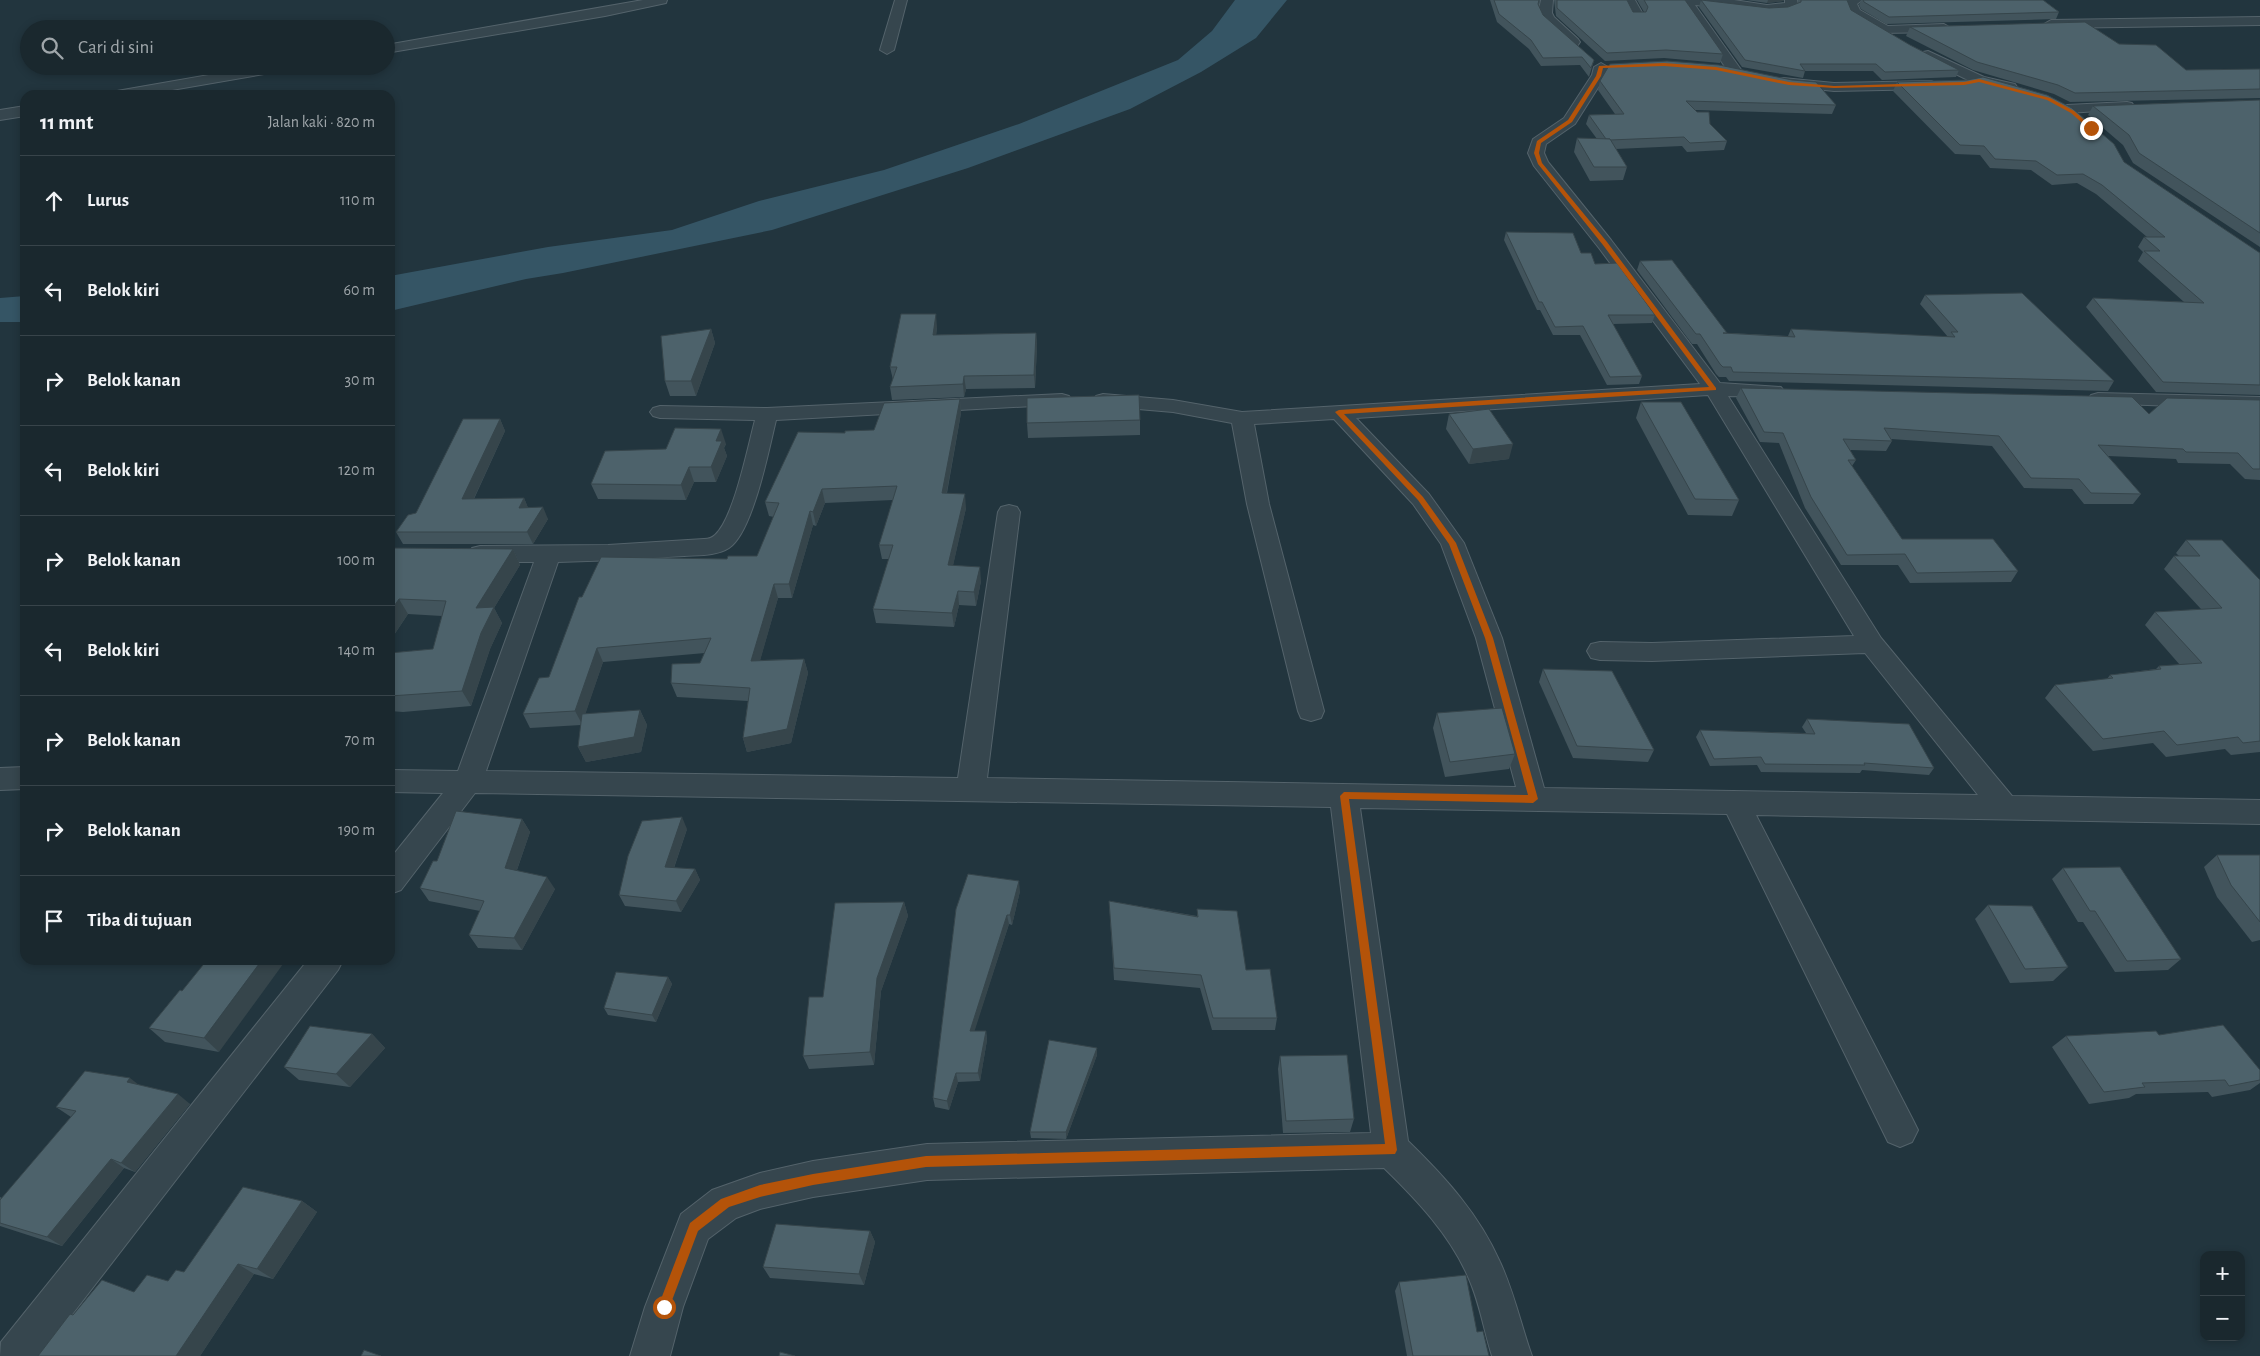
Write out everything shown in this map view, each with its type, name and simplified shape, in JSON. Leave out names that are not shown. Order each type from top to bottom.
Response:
[{"type":"street","points":[[395,48],[605,12],[661,0]]},
{"type":"street","points":[[887,50],[900,0]]},
{"type":"street","points":[[1546,0],[1545,13],[1548,19],[1580,49]]},
{"type":"street","points":[[1630,0],[1637,16]]},
{"type":"street","points":[[1654,0],[1721,2],[1752,7],[1783,8],[1792,5],[1791,0]]},
{"type":"street","points":[[1856,0],[1850,2],[1854,12],[1910,46],[1979,80],[2021,90]]},
{"type":"street","points":[[1686,1],[1735,71]]},
{"type":"street","points":[[2052,8],[2074,24]]},
{"type":"street","points":[[2034,25],[2260,21]]},
{"type":"street","points":[[1885,30],[1954,28]]},
{"type":"street","points":[[1601,65],[1599,76],[1570,121],[1539,142],[1536,153],[1540,163],[1605,244],[1714,389],[1872,644],[2004,807]]},
{"type":"street","points":[[1716,68],[1750,75]]},
{"type":"street","points":[[146,90],[234,75]]},
{"type":"street","points":[[1772,80],[1834,87],[1951,84],[1979,80]]},
{"type":"street","points":[[2085,122],[2061,106],[2144,105]]},
{"type":"street","points":[[0,115],[20,112]]},
{"type":"street","points":[[660,412],[767,414],[1067,400],[1109,400],[1173,406],[1242,418],[1714,389],[1793,391]]},
{"type":"street","points":[[2081,398],[2260,402]]},
{"type":"street","points":[[1339,412],[1421,499],[1452,543],[1489,638],[1533,799]]},
{"type":"street","points":[[460,554],[647,552],[722,542],[732,531],[767,414]]},
{"type":"street","points":[[1242,418],[1258,504],[1311,711]]},
{"type":"street","points":[[971,789],[1009,512]]},
{"type":"street","points":[[395,874],[468,782],[549,554]]},
{"type":"street","points":[[1600,651],[1652,652],[1872,644]]},
{"type":"street","points":[[0,779],[20,778]]},
{"type":"street","points":[[395,781],[971,789],[2260,812]]},
{"type":"street","points":[[1344,796],[1391,1150],[1429,1187],[1453,1214],[1486,1275],[1512,1356]]},
{"type":"street","points":[[1735,802],[1900,1130]]},
{"type":"street","points":[[15,1356],[323,965]]},
{"type":"street","points":[[650,1356],[664,1307],[694,1227],[725,1203],[760,1191],[813,1179],[926,1162],[1391,1150]]},
{"type":"water","points":[[1235,0],[1287,0],[1256,38],[1201,72],[1130,109],[968,168],[772,230],[526,279],[395,310],[395,275],[548,247],[672,230],[759,201],[884,170],[1019,124],[1178,60],[1212,31]]},
{"type":"water","points":[[20,296],[20,322],[0,322],[0,298]]},
{"type":"building","points":[[1494,0],[1539,0],[1538,4],[1543,15],[1594,60],[1591,68],[1582,57],[1543,58],[1531,40],[1499,14]]},
{"type":"building","points":[[1557,0],[1627,0],[1633,12],[1646,12],[1648,7],[1644,0],[1685,0],[1723,54],[1666,50],[1607,53],[1557,8]]},
{"type":"building","points":[[1701,0],[1769,8],[1788,7],[1801,2],[1801,0],[1847,0],[1851,10],[1910,45],[1959,70],[1885,72],[1876,64],[1800,64],[1805,71],[1745,60]]},
{"type":"building","points":[[1863,0],[2043,0],[2059,12],[1889,17]]},
{"type":"building","points":[[2085,22],[2119,44],[2156,45],[2186,70],[2260,69],[2260,89],[2075,93],[2058,85],[1977,62],[1910,27]]},
{"type":"building","points":[[1667,61],[1719,65],[1792,80],[1816,82],[1836,105],[1686,101],[1697,112],[1709,112],[1710,124],[1727,141],[1690,143],[1684,137],[1606,139],[1589,115],[1624,114],[1600,81],[1610,64]]},
{"type":"building","points":[[1983,77],[2047,95],[2072,108],[2114,144],[2124,162],[2260,253],[2260,385],[2163,382],[2093,298],[2204,303],[2144,251],[2160,251],[2144,237],[2165,237],[2102,185],[2083,174],[2057,175],[2036,161],[1995,159],[1984,146],[1960,145],[1897,82],[1967,80]]},
{"type":"building","points":[[2260,100],[2260,233],[2139,153],[2129,135],[2093,106]]},
{"type":"building","points":[[1577,138],[1610,139],[1627,167],[1594,167]]},
{"type":"building","points":[[1506,232],[1573,233],[1581,253],[1591,253],[1595,264],[1617,263],[1655,315],[1608,315],[1642,376],[1610,377],[1583,326],[1555,327],[1542,302],[1539,302]]},
{"type":"building","points":[[1672,260],[1727,333],[1723,333],[1795,337],[1791,329],[1955,337],[1951,332],[1958,332],[1925,295],[2022,293],[2114,381],[1733,372],[1731,367],[1723,367],[1720,364],[1700,334],[1696,334],[1640,261]]},
{"type":"building","points":[[901,314],[936,314],[933,335],[1036,333],[1034,375],[964,376],[963,384],[890,387],[897,367],[890,367]]},
{"type":"building","points":[[711,329],[691,381],[665,381],[661,336]]},
{"type":"building","points":[[1741,388],[2132,397],[2149,414],[2167,398],[2260,400],[2260,469],[2253,469],[2238,453],[2186,452],[2183,449],[2098,445],[2141,494],[2091,493],[2079,479],[2031,478],[1999,436],[1884,428],[1892,441],[1843,439],[1856,460],[1848,460],[1902,539],[1993,539],[2018,571],[1917,573],[1905,554],[1847,555],[1811,497],[1783,433],[1764,432]]},
{"type":"building","points":[[1139,395],[1140,420],[1027,423],[1027,398]]},
{"type":"building","points":[[960,399],[942,493],[965,494],[948,565],[980,567],[974,592],[958,591],[952,613],[873,609],[893,545],[879,545],[897,486],[822,489],[813,512],[810,511],[789,584],[774,584],[751,661],[804,659],[787,729],[743,738],[750,688],[671,683],[672,664],[700,663],[711,638],[597,648],[575,711],[523,714],[539,678],[549,677],[579,597],[582,597],[601,557],[727,559],[728,556],[757,556],[779,503],[765,502],[798,432],[845,433],[845,431],[874,430],[884,403]]},
{"type":"building","points":[[1641,402],[1681,402],[1739,500],[1695,499]]},
{"type":"building","points":[[1489,409],[1513,444],[1473,449],[1449,414]]},
{"type":"building","points":[[463,419],[500,419],[462,499],[524,498],[519,508],[543,507],[527,532],[396,532],[408,515],[416,513]]},
{"type":"building","points":[[675,428],[721,429],[716,441],[722,441],[711,467],[689,467],[681,485],[591,484],[605,451],[666,449]]},
{"type":"building","points":[[2186,540],[2222,540],[2260,580],[2260,741],[2243,743],[2238,737],[2177,745],[2164,731],[2103,739],[2055,685],[2113,678],[2110,675],[2161,669],[2159,666],[2202,663],[2155,612],[2222,608],[2174,556],[2200,556]]},
{"type":"building","points":[[395,548],[513,549],[476,608],[494,607],[481,633],[462,691],[395,696],[395,653],[433,649],[446,601],[399,599],[395,605]]},
{"type":"building","points":[[1543,669],[1612,671],[1654,750],[1577,746]]},
{"type":"building","points":[[1502,708],[1515,754],[1450,762],[1437,713]]},
{"type":"building","points":[[640,710],[634,737],[578,747],[582,714]]},
{"type":"building","points":[[1807,719],[1909,724],[1934,768],[1864,763],[1865,765],[1765,764],[1761,757],[1714,759],[1700,730],[1815,734]]},
{"type":"building","points":[[456,811],[522,819],[505,868],[547,877],[514,938],[469,935],[484,901],[420,888],[433,861],[437,861]]},
{"type":"building","points":[[682,817],[665,867],[695,869],[676,901],[619,895],[628,856],[642,821]]},
{"type":"building","points":[[2217,855],[2260,855],[2260,922],[2231,885]]},
{"type":"building","points":[[2120,867],[2181,959],[2127,961],[2095,911],[2090,911],[2063,868]]},
{"type":"building","points":[[968,874],[1019,881],[1010,915],[1007,915],[970,1031],[986,1031],[978,1073],[956,1073],[947,1101],[933,1098],[956,909]]},
{"type":"building","points":[[1109,901],[1198,917],[1197,909],[1237,911],[1246,970],[1270,969],[1277,1018],[1213,1018],[1201,975],[1114,968]]},
{"type":"building","points":[[904,902],[877,978],[870,1052],[803,1056],[809,997],[823,997],[835,903]]},
{"type":"building","points":[[1988,905],[2032,906],[2068,967],[2025,969]]},
{"type":"building","points":[[203,965],[258,965],[204,1038],[149,1028],[180,990],[182,991]]},
{"type":"building","points":[[616,972],[668,977],[652,1015],[604,1008]]},
{"type":"building","points":[[2223,1025],[2260,1070],[2260,1080],[2229,1086],[2225,1080],[2142,1083],[2145,1087],[2104,1092],[2066,1036],[2156,1031],[2159,1035]]},
{"type":"building","points":[[310,1026],[372,1034],[336,1074],[284,1067]]},
{"type":"building","points":[[1049,1040],[1097,1048],[1066,1132],[1030,1132]]},
{"type":"building","points":[[1347,1055],[1354,1119],[1286,1121],[1280,1056]]},
{"type":"building","points":[[85,1071],[130,1078],[127,1082],[178,1094],[121,1163],[111,1159],[47,1237],[0,1223],[0,1200],[76,1111],[56,1107]]},
{"type":"building","points":[[243,1187],[302,1201],[257,1269],[238,1264],[176,1356],[38,1356],[70,1314],[73,1315],[102,1280],[134,1292],[147,1275],[168,1281],[176,1270],[184,1272]]},
{"type":"building","points":[[776,1224],[870,1231],[859,1274],[763,1267]]},
{"type":"building","points":[[1466,1275],[1477,1332],[1483,1331],[1489,1356],[1413,1356],[1399,1282]]},
{"type":"building","points":[[364,1350],[381,1356],[361,1356]]},
{"type":"building","points":[[780,1352],[795,1356],[779,1356]]},
{"type":"route","points":[[664,1307],[694,1227],[725,1203],[760,1191],[813,1179],[926,1162],[1391,1150],[1344,796],[1533,799],[1489,638],[1452,543],[1421,499],[1379,457],[1339,412],[1714,389],[1605,244],[1540,163],[1536,153],[1539,142],[1570,121],[1599,76],[1601,67],[1664,64],[1716,68],[1789,83],[1834,87],[1931,85],[1979,80],[2048,99],[2073,112],[2091,128]]}]
